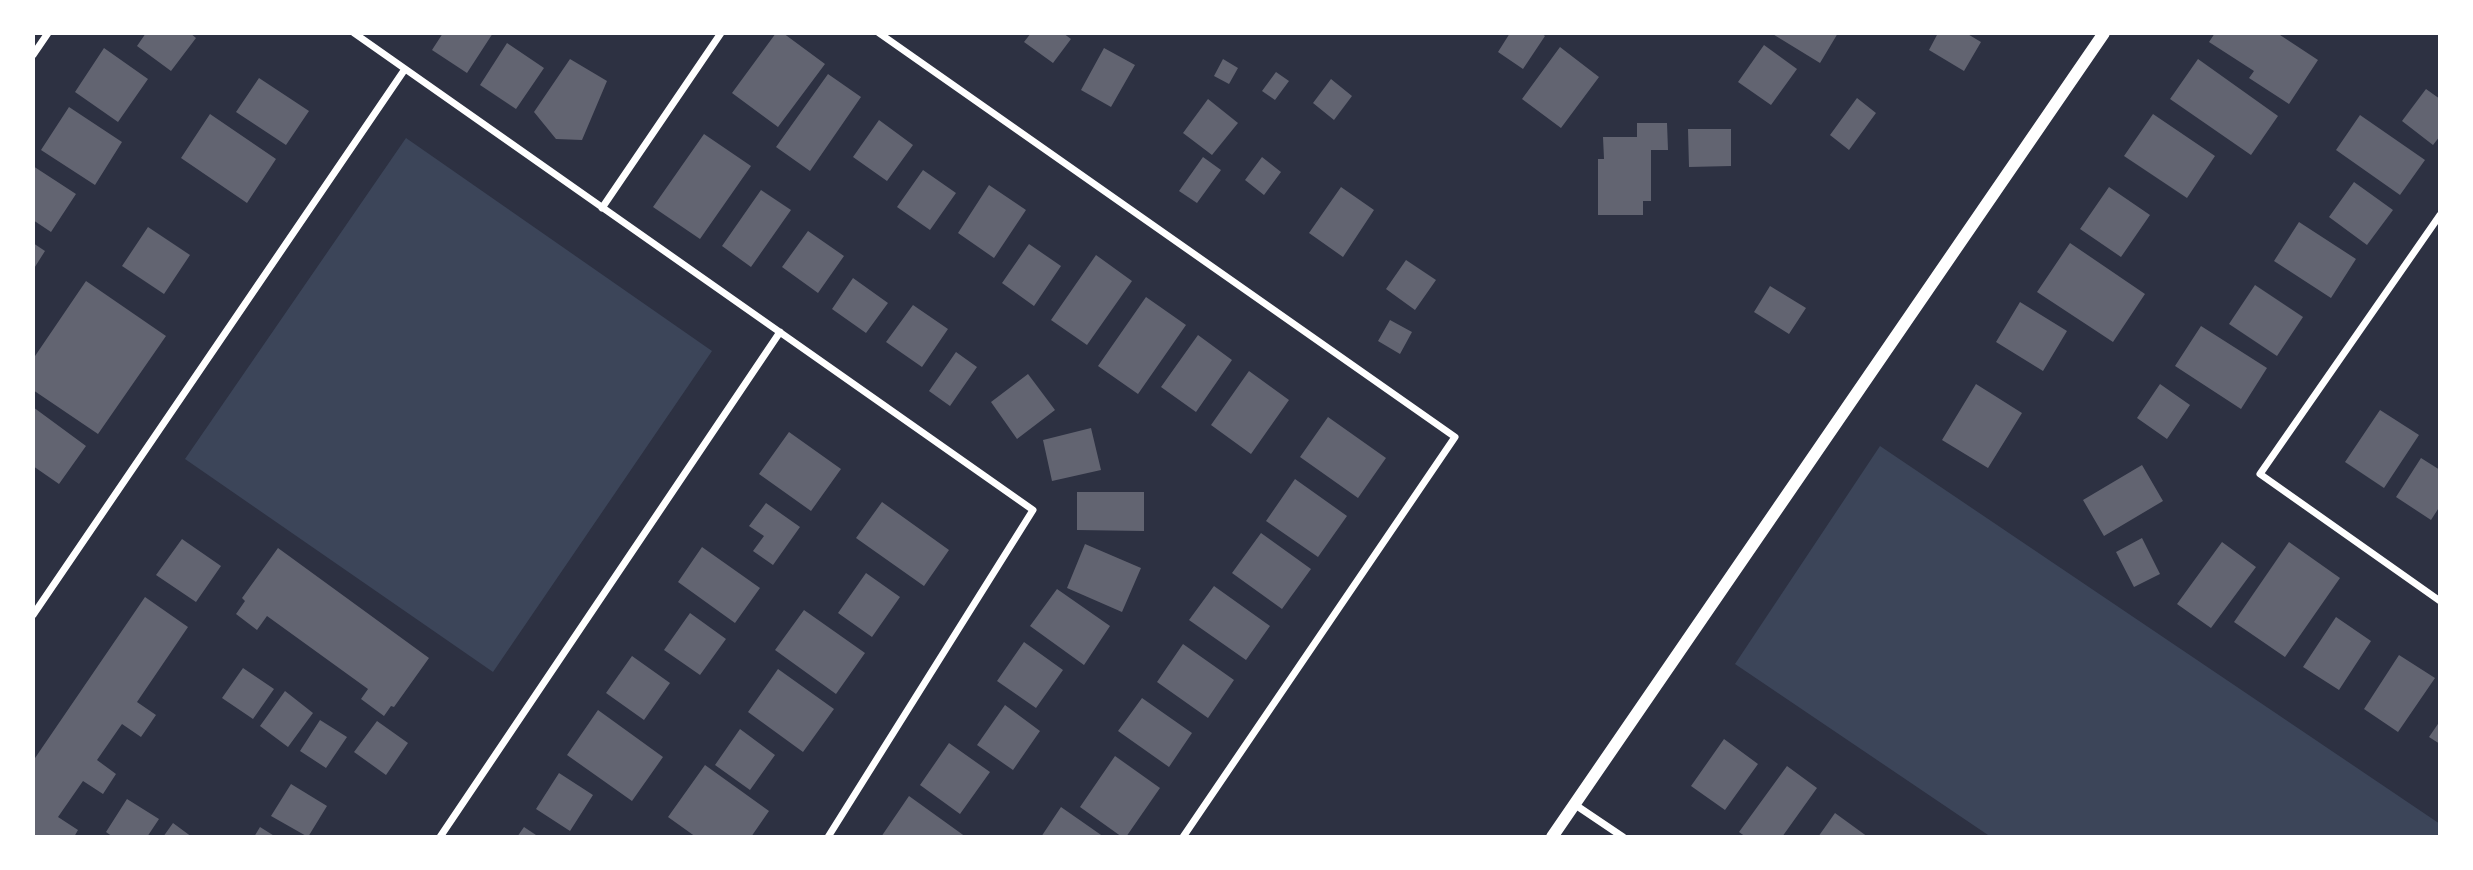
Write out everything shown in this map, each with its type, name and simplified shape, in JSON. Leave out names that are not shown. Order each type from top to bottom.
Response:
[{"type":"street","points":[[33,55],[48,33]]},
{"type":"street","points":[[354,33],[1033,510],[828,837]]},
{"type":"street","points":[[602,208],[721,33]]},
{"type":"street","points":[[879,33],[1455,437],[1183,837]]},
{"type":"street","points":[[1552,837],[2105,33]]},
{"type":"street","points":[[33,615],[405,69]]},
{"type":"street","points":[[2440,215],[2260,474],[2440,601]]},
{"type":"street","points":[[440,837],[780,332]]},
{"type":"street","points":[[1574,804],[1623,837]]},
{"type":"shaded area","points":[[406,138],[712,351],[493,672],[185,459]]},
{"type":"shaded area","points":[[1880,446],[2440,824],[2440,837],[1991,837],[1735,664]]},
{"type":"building","points":[[146,33],[190,33],[196,38],[171,71],[137,46]]},
{"type":"building","points":[[443,33],[493,33],[467,73],[432,50]]},
{"type":"building","points":[[776,33],[783,33],[825,64],[778,127],[732,93]]},
{"type":"building","points":[[1031,33],[1063,33],[1071,39],[1053,63],[1024,42]]},
{"type":"building","points":[[1510,33],[1541,33],[1545,36],[1523,69],[1498,52]]},
{"type":"building","points":[[1771,33],[1838,33],[1820,63]]},
{"type":"building","points":[[1938,33],[1966,33],[1981,42],[1964,71],[1929,50]]},
{"type":"building","points":[[2215,33],[2277,33],[2318,60],[2289,104],[2249,78],[2254,71],[2209,42]]},
{"type":"building","points":[[507,43],[544,68],[516,109],[480,85]]},
{"type":"building","points":[[1764,45],[1797,69],[1771,105],[1738,82]]},
{"type":"building","points":[[1560,47],[1599,77],[1561,128],[1522,99]]},
{"type":"building","points":[[104,48],[148,79],[118,122],[75,92]]},
{"type":"building","points":[[1104,48],[1135,65],[1111,107],[1081,90]]},
{"type":"building","points":[[570,59],[607,81],[582,140],[556,139],[534,112]]},
{"type":"building","points":[[1223,59],[1238,68],[1229,84],[1214,76]]},
{"type":"building","points":[[2198,59],[2278,116],[2251,155],[2170,99]]},
{"type":"building","points":[[1276,72],[1289,81],[1275,100],[1262,91]]},
{"type":"building","points":[[828,74],[861,97],[810,171],[776,147]]},
{"type":"building","points":[[259,78],[309,111],[286,145],[236,112]]},
{"type":"building","points":[[1331,79],[1352,96],[1334,120],[1313,103]]},
{"type":"building","points":[[2426,89],[2440,99],[2440,136],[2433,145],[2402,121]]},
{"type":"building","points":[[1857,98],[1876,113],[1849,150],[1830,135]]},
{"type":"building","points":[[1208,99],[1238,123],[1212,155],[1183,133]]},
{"type":"building","points":[[69,107],[122,142],[95,185],[41,150]]},
{"type":"building","points":[[210,114],[276,159],[247,203],[181,158]]},
{"type":"building","points":[[2153,114],[2215,156],[2187,198],[2124,156]]},
{"type":"building","points":[[2360,115],[2425,160],[2400,195],[2336,150]]},
{"type":"building","points":[[879,120],[913,145],[887,181],[853,157]]},
{"type":"building","points":[[1637,123],[1667,123],[1668,150],[1651,150],[1651,201],[1643,201],[1643,215],[1598,215],[1598,159],[1604,159],[1603,137],[1637,137]]},
{"type":"building","points":[[1688,129],[1731,129],[1731,166],[1689,167]]},
{"type":"building","points":[[704,134],[751,166],[700,239],[653,207]]},
{"type":"building","points":[[1203,157],[1221,170],[1197,203],[1179,191]]},
{"type":"building","points":[[1262,157],[1281,172],[1264,195],[1245,180]]},
{"type":"building","points":[[33,166],[76,194],[51,232],[33,220]]},
{"type":"building","points":[[923,170],[956,193],[930,230],[897,207]]},
{"type":"building","points":[[2354,182],[2393,210],[2367,245],[2329,217]]},
{"type":"building","points":[[989,185],[1026,210],[994,258],[958,233]]},
{"type":"building","points":[[1341,187],[1374,210],[1343,257],[1309,233]]},
{"type":"building","points":[[2109,187],[2150,215],[2121,257],[2080,229]]},
{"type":"building","points":[[761,190],[791,210],[751,267],[722,246]]},
{"type":"building","points":[[2299,222],[2356,259],[2331,298],[2274,261]]},
{"type":"building","points":[[148,227],[190,255],[164,294],[122,266]]},
{"type":"building","points":[[808,231],[844,256],[818,293],[782,267]]},
{"type":"building","points":[[33,243],[45,251],[33,270]]},
{"type":"building","points":[[2070,243],[2145,294],[2113,342],[2037,292]]},
{"type":"building","points":[[1029,244],[1061,266],[1034,306],[1002,283]]},
{"type":"building","points":[[1096,255],[1132,281],[1087,345],[1051,320]]},
{"type":"building","points":[[1406,260],[1436,280],[1415,310],[1386,289]]},
{"type":"building","points":[[853,278],[888,303],[866,333],[832,309]]},
{"type":"building","points":[[86,281],[166,336],[98,434],[33,390],[33,359]]},
{"type":"building","points":[[2255,285],[2303,317],[2277,356],[2229,324]]},
{"type":"building","points":[[1770,286],[1806,308],[1789,334],[1754,312]]},
{"type":"building","points":[[1146,297],[1186,325],[1138,394],[1098,366]]},
{"type":"building","points":[[2020,302],[2067,331],[2043,371],[1996,342]]},
{"type":"building","points":[[913,305],[948,329],[922,367],[886,342]]},
{"type":"building","points":[[1390,320],[1412,332],[1400,354],[1378,341]]},
{"type":"building","points":[[2201,326],[2267,368],[2241,409],[2175,366]]},
{"type":"building","points":[[1198,335],[1232,360],[1196,412],[1161,387]]},
{"type":"building","points":[[956,352],[977,367],[950,406],[929,391]]},
{"type":"building","points":[[1249,371],[1289,400],[1251,454],[1211,425]]},
{"type":"building","points":[[1028,374],[1055,410],[1017,439],[991,402]]},
{"type":"building","points":[[1976,384],[2022,413],[1988,468],[1942,440]]},
{"type":"building","points":[[2160,384],[2190,405],[2167,439],[2137,418]]},
{"type":"building","points":[[33,407],[86,446],[59,484],[33,466]]},
{"type":"building","points":[[2380,410],[2419,435],[2384,488],[2345,462]]},
{"type":"building","points":[[1328,417],[1386,458],[1358,498],[1300,457]]},
{"type":"building","points":[[1091,428],[1101,470],[1052,481],[1043,440]]},
{"type":"building","points":[[789,432],[841,469],[811,511],[759,474]]},
{"type":"building","points":[[2421,458],[2440,470],[2440,506],[2431,520],[2396,497]]},
{"type":"building","points":[[2142,465],[2163,501],[2104,536],[2083,500]]},
{"type":"building","points":[[1295,479],[1347,516],[1318,557],[1266,521]]},
{"type":"building","points":[[1077,492],[1144,492],[1144,531],[1077,530]]},
{"type":"building","points":[[882,502],[949,550],[924,586],[856,538]]},
{"type":"building","points":[[766,503],[800,527],[773,565],[753,551],[764,536],[749,526]]},
{"type":"building","points":[[1261,533],[1311,569],[1282,609],[1232,573]]},
{"type":"building","points":[[2142,538],[2160,574],[2134,587],[2116,552]]},
{"type":"building","points":[[182,539],[221,566],[196,602],[156,575]]},
{"type":"building","points":[[2222,542],[2256,567],[2211,628],[2177,604]]},
{"type":"building","points":[[2289,542],[2340,578],[2285,657],[2234,622]]},
{"type":"building","points":[[1085,544],[1141,568],[1122,612],[1067,588]]},
{"type":"building","points":[[702,547],[760,588],[735,623],[678,582]]},
{"type":"building","points":[[278,548],[429,658],[394,707],[391,706],[384,716],[361,699],[368,689],[267,616],[257,630],[236,614],[245,601],[242,598]]},
{"type":"building","points":[[866,573],[900,597],[872,637],[838,613]]},
{"type":"building","points":[[1214,586],[1270,626],[1246,660],[1189,620]]},
{"type":"building","points":[[1057,589],[1110,626],[1084,665],[1030,626]]},
{"type":"building","points":[[145,597],[188,627],[137,702],[156,715],[141,737],[122,724],[97,760],[116,774],[103,794],[83,781],[58,817],[78,830],[74,837],[33,837],[33,761]]},
{"type":"building","points":[[804,610],[865,653],[836,694],[775,650]]},
{"type":"building","points":[[690,613],[726,639],[700,675],[664,650]]},
{"type":"building","points":[[2336,617],[2371,641],[2339,690],[2303,667]]},
{"type":"building","points":[[1024,642],[1063,670],[1036,708],[997,681]]},
{"type":"building","points":[[1183,644],[1234,680],[1208,718],[1157,682]]},
{"type":"building","points":[[2399,655],[2435,678],[2398,732],[2364,709]]},
{"type":"building","points":[[632,656],[670,683],[644,720],[606,693]]},
{"type":"building","points":[[243,668],[274,689],[253,719],[222,698]]},
{"type":"building","points":[[778,669],[834,709],[803,752],[748,712]]},
{"type":"building","points":[[285,691],[313,713],[288,747],[260,726]]},
{"type":"building","points":[[1142,698],[1192,733],[1169,767],[1118,731]]},
{"type":"building","points":[[1005,705],[1040,731],[1013,770],[977,745]]},
{"type":"building","points":[[598,710],[663,757],[632,801],[567,755]]},
{"type":"building","points":[[320,720],[347,737],[326,768],[300,751]]},
{"type":"building","points":[[377,721],[408,743],[386,775],[354,752]]},
{"type":"building","points":[[2440,721],[2440,744],[2429,737]]},
{"type":"building","points":[[740,729],[775,755],[750,790],[715,765]]},
{"type":"building","points":[[1724,739],[1758,764],[1725,810],[1691,786]]},
{"type":"building","points":[[949,743],[990,772],[960,814],[920,785]]},
{"type":"building","points":[[1115,756],[1160,788],[1126,837],[1122,837],[1080,807]]},
{"type":"building","points":[[705,765],[769,811],[751,837],[696,837],[668,817]]},
{"type":"building","points":[[1787,766],[1817,788],[1782,837],[1746,837],[1739,832]]},
{"type":"building","points":[[559,773],[593,795],[570,831],[536,809]]},
{"type":"building","points":[[291,784],[327,806],[308,837],[271,816]]},
{"type":"building","points":[[909,796],[966,837],[881,837]]},
{"type":"building","points":[[127,799],[159,819],[147,837],[113,837],[106,832]]},
{"type":"building","points":[[1061,807],[1104,837],[1041,837]]},
{"type":"building","points":[[1835,813],[1868,837],[1818,837]]},
{"type":"building","points":[[173,823],[192,837],[163,837]]},
{"type":"building","points":[[260,827],[276,837],[254,837]]},
{"type":"building","points":[[524,827],[539,837],[517,837]]}]
